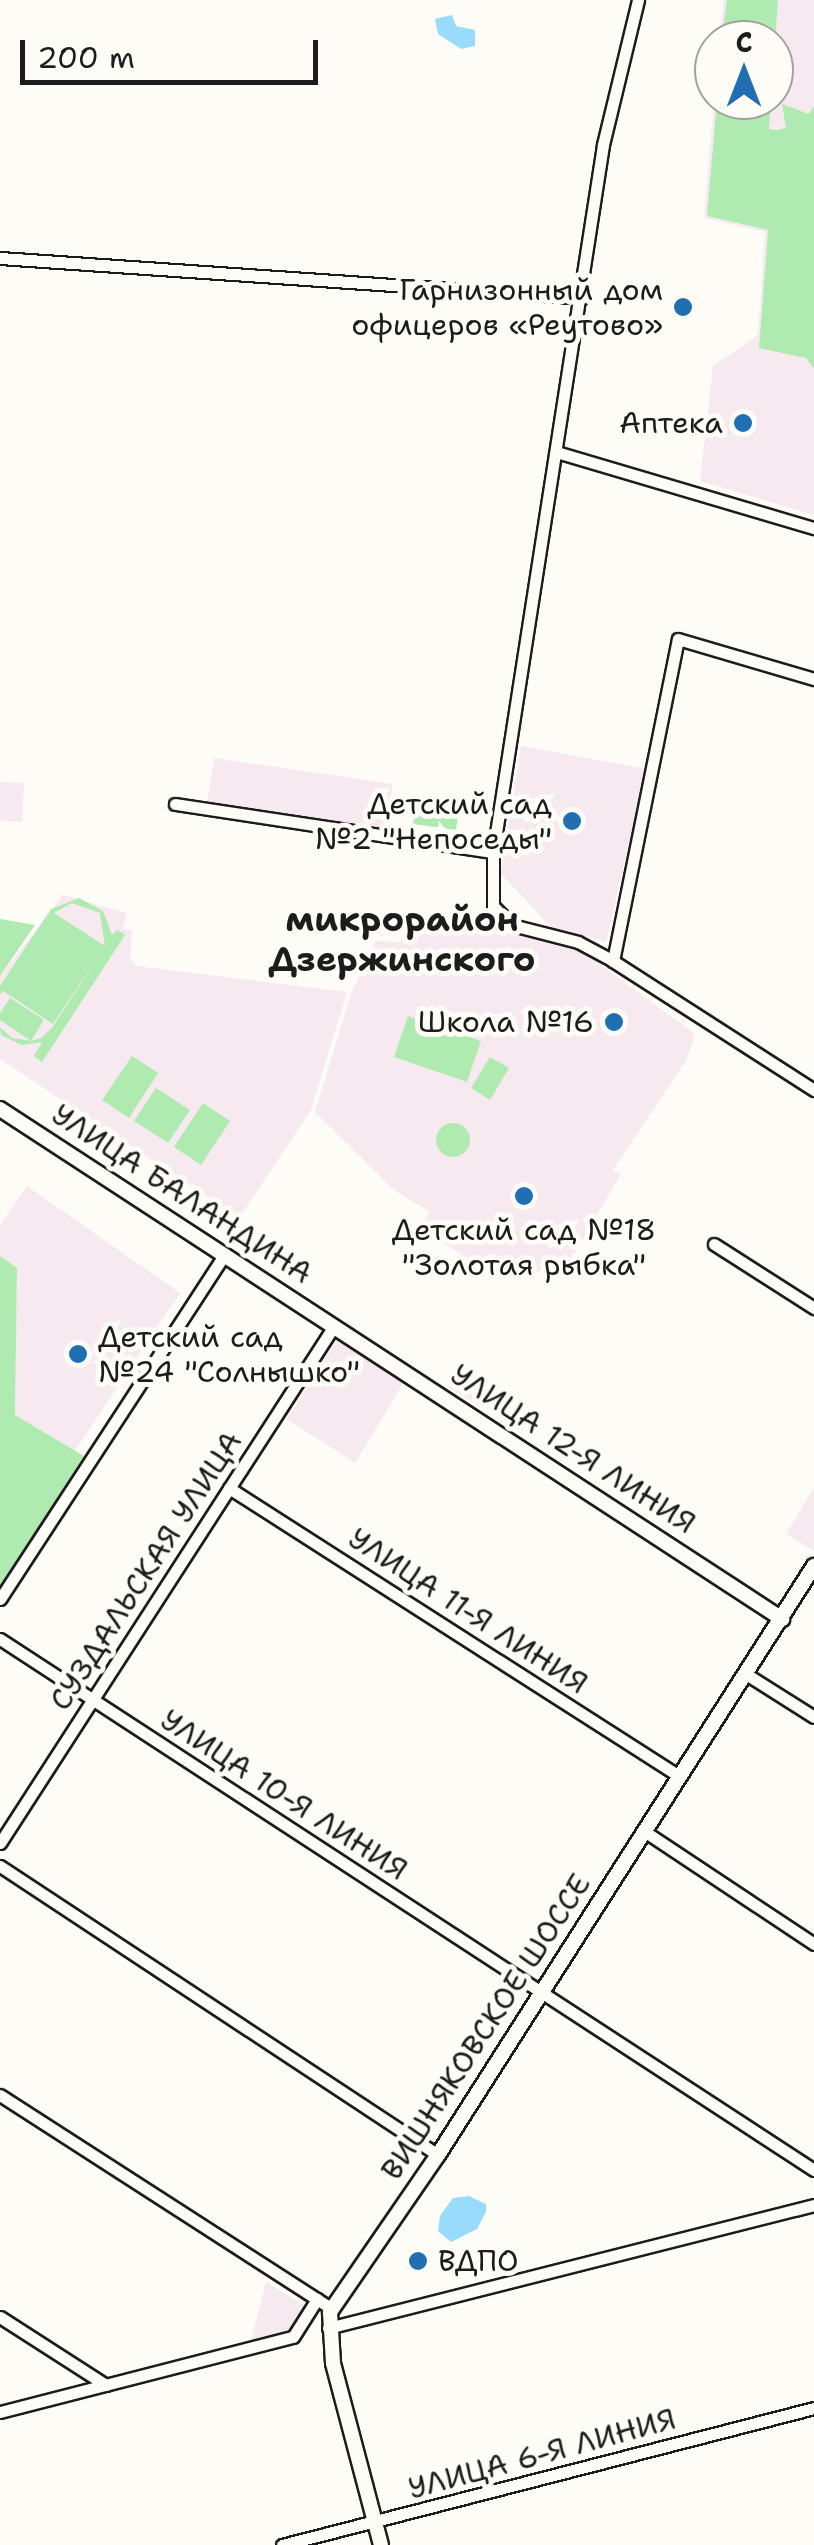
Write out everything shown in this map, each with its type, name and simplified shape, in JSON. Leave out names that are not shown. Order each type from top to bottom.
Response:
[{"type":"street","points":[[638,0],[603,145],[560,452],[493,852],[491,892],[499,917],[578,942],[613,961],[814,1090]]},
{"type":"street","points":[[0,258],[582,298]]},
{"type":"street","points":[[560,452],[814,528]]},
{"type":"street","points":[[613,961],[678,639],[814,679]]},
{"type":"street","points":[[175,804],[493,852]]},
{"type":"street","name":"УЛИЦА БАЛАНДИНА","points":[[0,1109],[334,1326]]},
{"type":"street","points":[[714,1244],[814,1308]]},
{"type":"street","points":[[0,1600],[226,1254]]},
{"type":"street","name":"СУЗДАЛЬСКАЯ УЛИЦА","points":[[0,1843],[334,1326]]},
{"type":"street","name":"УЛИЦА 12-Я ЛИНИЯ","points":[[334,1326],[782,1618]]},
{"type":"street","name":"УЛИЦА 11-Я ЛИНИЯ","points":[[229,1488],[679,1776]]},
{"type":"street","name":"ВИШНЯКОВСКОЕ ШОССЕ","points":[[381,2545],[328,2328],[332,2308],[438,2156],[814,1566]]},
{"type":"street","name":"УЛИЦА 10-Я ЛИНИЯ","points":[[0,1639],[814,2170]]},
{"type":"street","points":[[746,1674],[814,1717]]},
{"type":"street","points":[[644,1832],[814,1944]]},
{"type":"street","points":[[0,1866],[438,2156]]},
{"type":"street","points":[[0,2094],[332,2308]]},
{"type":"street","points":[[328,2328],[814,2205]]},
{"type":"street","points":[[0,2412],[293,2337],[317,2299]]},
{"type":"street","points":[[0,2318],[106,2385]]},
{"type":"street","name":"УЛИЦА 6-Я ЛИНИЯ","points":[[282,2545],[814,2408]]},
{"type":"shaded area","points":[[724,0],[814,0],[814,515],[700,481],[713,366],[758,335],[765,232],[704,218],[712,120],[794,120],[794,20],[721,20]]},
{"type":"shaded area","name":"Детский сад №2 \"Непоседы\"","points":[[521,746],[646,769],[606,942],[552,928],[501,874]]},
{"type":"shaded area","points":[[214,758],[393,784],[385,832],[207,805]]},
{"type":"shaded area","points":[[0,782],[24,783],[22,822],[0,821]]},
{"type":"shaded area","points":[[63,895],[127,913],[123,929],[132,931],[130,959],[136,966],[347,992],[311,1110],[239,1218],[0,1059],[0,976]]},
{"type":"shaded area","points":[[403,918],[472,922],[571,943],[695,1034],[687,1059],[613,1170],[621,1174],[563,1273],[549,1266],[533,1274],[490,1253],[480,1266],[421,1229],[430,1212],[395,1191],[315,1112],[351,993],[376,941],[401,942]]},
{"type":"shaded area","name":"Детский сад №24 \"Солнышко\"","points":[[27,1186],[180,1293],[75,1451],[15,1415],[17,1268],[0,1256],[0,1225]]},
{"type":"shaded area","points":[[337,1340],[404,1382],[355,1463],[287,1419]]},
{"type":"shaded area","points":[[460,1369],[498,1391],[487,1410],[449,1388]]},
{"type":"shaded area","points":[[814,1488],[814,1551],[786,1534]]},
{"type":"shaded area","points":[[266,2282],[304,2305],[291,2332],[251,2340]]},
{"type":"green space","points":[[727,0],[778,0],[777,20],[724,20]]},
{"type":"green space","points":[[814,106],[814,369],[806,358],[759,348],[768,230],[707,216],[715,120],[770,120],[769,129],[777,130],[786,128],[785,120],[794,120],[794,108],[809,114]]},
{"type":"green space","points":[[417,795],[460,800],[456,830],[413,824]]},
{"type":"green space","points":[[79,898],[103,911],[112,935],[117,930],[125,935],[42,1062],[34,1056],[42,1042],[22,1045],[1,1035],[0,1027],[12,1038],[31,1041],[52,1028],[103,950],[53,1024],[3,991],[0,994],[0,986],[51,909]],"holes":[[[72,903],[100,913],[105,946],[54,913]]]},
{"type":"green space","points":[[0,919],[35,925],[0,976]]},
{"type":"green space","points":[[10,998],[44,1020],[31,1041],[0,1020],[0,1013]]},
{"type":"green space","points":[[408,1016],[481,1041],[467,1082],[394,1057]]},
{"type":"green space","points":[[132,1056],[158,1073],[129,1118],[102,1100]]},
{"type":"green space","points":[[490,1057],[509,1068],[490,1100],[471,1088]]},
{"type":"green space","points":[[156,1088],[190,1110],[168,1143],[134,1121]]},
{"type":"green space","points":[[203,1103],[230,1121],[201,1165],[174,1147]]},
{"type":"green space","points":[[453,1123],[465,1128],[470,1140],[465,1152],[453,1157],[441,1152],[436,1140],[441,1128]]},
{"type":"green space","points":[[0,1256],[17,1268],[15,1415],[84,1456],[0,1587]]},
{"type":"water","points":[[452,15],[456,26],[475,30],[475,46],[461,49],[438,34],[435,19]]},
{"type":"water","points":[[469,2196],[486,2204],[486,2212],[477,2229],[451,2242],[438,2231],[440,2216],[453,2198]]},
{"type":"place","name":"Гарнизонный дом офицеров «Реутово»","points":[[683,307]]},
{"type":"place","name":"Аптека","points":[[743,423]]},
{"type":"place","name":"Детский сад №2 \"Непоседы\"","points":[[572,821]]},
{"type":"place","name":"Школа №16","points":[[614,1022]]},
{"type":"place","name":"Детский сад №18 \"Золотая рыбка\"","points":[[524,1196]]},
{"type":"place","name":"Детский сад №24 \"Солнышко\"","points":[[78,1354]]},
{"type":"place","name":"ВДПО","points":[[418,2261]]},
{"type":"district","name":"микрорайон Дзержинского","points":[[402,939]]}]
